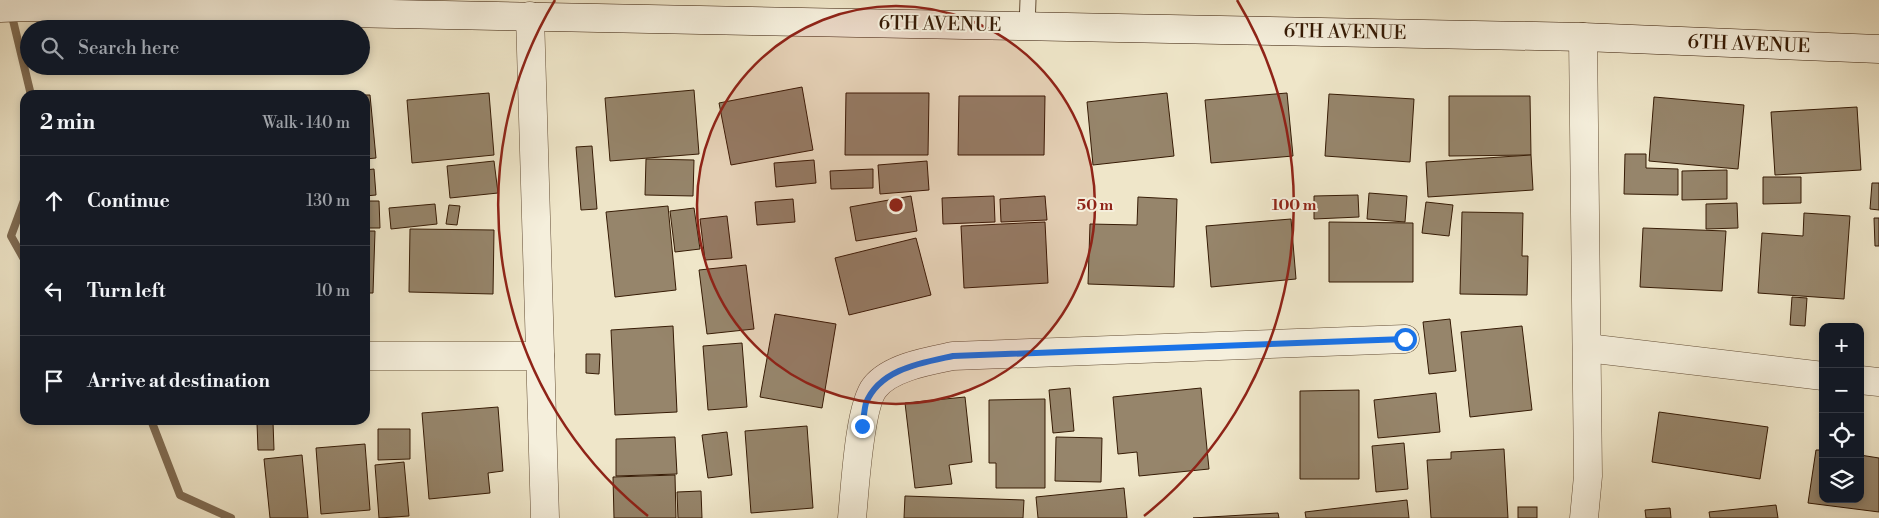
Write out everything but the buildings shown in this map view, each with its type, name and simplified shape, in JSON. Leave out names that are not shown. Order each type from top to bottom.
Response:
[{"type":"street","name":"6TH AVENUE","points":[[0,8],[530,16],[1027,13],[1879,49]]},
{"type":"street","points":[[530,16],[545,518]]},
{"type":"street","points":[[1583,37],[1588,476],[1584,518]]},
{"type":"street","points":[[852,518],[866,404],[875,386],[894,373],[923,363],[953,356],[1405,339]]},
{"type":"street","points":[[1587,348],[1819,376]]},
{"type":"street","points":[[370,356],[540,356]]},
{"type":"street","points":[[1864,380],[1879,382]]},
{"type":"waterway","points":[[11,12],[20,49]]},
{"type":"waterway","points":[[26,75],[30,90]]},
{"type":"waterway","points":[[20,212],[11,236],[20,252]]},
{"type":"waterway","points":[[153,425],[180,495],[231,518]]},
{"type":"route","points":[[862,426],[866,404],[875,386],[894,373],[923,363],[953,356],[1405,339]]}]
